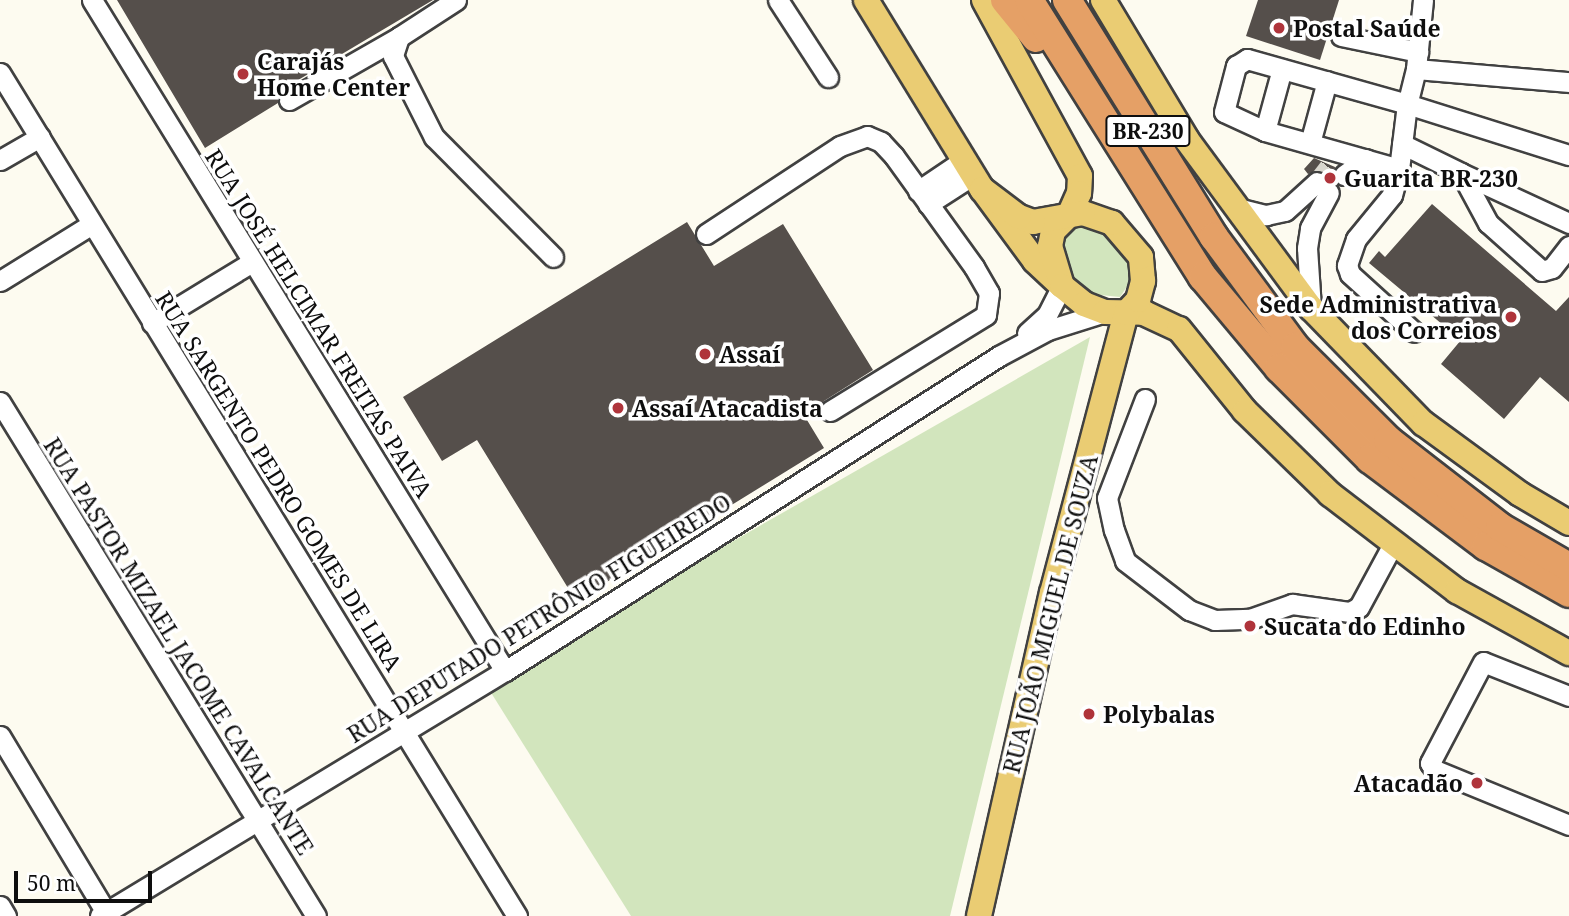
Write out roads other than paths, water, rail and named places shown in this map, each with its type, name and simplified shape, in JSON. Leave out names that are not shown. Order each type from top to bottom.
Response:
[{"type":"highway","points":[[1005,0],[1104,121]]},
{"type":"highway","name":"BR-230","points":[[1029,0],[1203,277],[1279,368],[1370,459],[1486,546],[1569,593]]},
{"type":"highway","name":"BR-230","points":[[1068,0],[1230,261],[1295,347],[1388,440],[1500,527],[1569,567]]},
{"type":"highway","points":[[1077,0],[1119,83]]},
{"type":"main road","points":[[866,0],[973,174],[1035,261],[1084,304],[1116,313],[1144,313],[1179,329],[1245,411],[1329,494],[1392,546],[1489,611],[1569,653]]},
{"type":"main road","points":[[984,0],[1080,176],[1079,193],[1069,215],[1053,231],[1050,246],[1062,286]]},
{"type":"main road","points":[[1107,4],[1187,140],[1311,308],[1423,423],[1520,494],[1569,523]]},
{"type":"main road","points":[[973,174],[1019,218],[1046,221],[1069,215],[1097,215],[1112,223],[1141,257],[1143,281],[1138,300],[1116,313]]},
{"type":"main road","name":"RUA JOÃO MIGUEL DE SOUZA","points":[[979,916],[1116,313]]},
{"type":"street","name":"RUA JOSÉ HELCIMAR FREITAS PAIVA","points":[[92,0],[505,671]]},
{"type":"street","points":[[289,100],[399,37],[456,0]]},
{"type":"street","points":[[778,0],[828,77]]},
{"type":"street","points":[[1414,332],[1350,274],[1347,265],[1356,239],[1392,195],[1399,169],[1407,103],[1417,60],[1423,0]]},
{"type":"street","points":[[1342,36],[1417,60],[1569,82]]},
{"type":"street","points":[[399,37],[393,56],[435,137],[552,257]]},
{"type":"street","points":[[1399,169],[1366,159],[1340,164],[1310,143],[1265,131],[1228,117],[1224,105],[1239,62],[1247,59],[1407,103],[1569,155]]},
{"type":"street","points":[[1265,131],[1282,69]]},
{"type":"street","name":"RUA SARGENTO PEDRO GOMES DE LIRA","points":[[0,73],[517,916]]},
{"type":"street","points":[[1310,143],[1327,81]]},
{"type":"street","points":[[0,160],[40,137]]},
{"type":"street","points":[[706,234],[854,137],[881,142],[923,198],[989,293],[986,315],[830,411]]},
{"type":"street","points":[[1402,144],[1569,223]]},
{"type":"street","points":[[1461,173],[1489,223],[1542,271],[1552,268],[1569,246]]},
{"type":"street","points":[[923,198],[973,174]]},
{"type":"street","points":[[1237,208],[1266,215],[1285,211],[1317,195],[1307,248],[1311,308]]},
{"type":"street","points":[[0,281],[92,224]]},
{"type":"street","points":[[152,323],[252,262]]},
{"type":"street","name":"RUA DEPUTADO PETRÔNIO FIGUEIREDO","points":[[999,356],[1047,316],[1062,286]]},
{"type":"street","name":"RUA DEPUTADO PETRÔNIO FIGUEIREDO","points":[[105,915],[505,671],[999,356],[1048,330],[1116,313]]},
{"type":"street","points":[[1145,399],[1107,498],[1111,519],[1125,561],[1189,610],[1215,620],[1250,619],[1292,604],[1350,612],[1359,607],[1392,546]]},
{"type":"street","name":"RUA PASTOR MIZAEL JACOME CAVALCANTE","points":[[1,404],[316,916]]},
{"type":"street","points":[[1569,696],[1483,662],[1430,764],[1434,770],[1569,825]]},
{"type":"street","points":[[0,736],[105,915]]},
{"type":"street","points":[[0,906],[6,916]]},
{"type":"tunnel","points":[[1317,182],[1331,164]]},
{"type":"place","name":"Postal Saúde","points":[[1279,28]]},
{"type":"place","name":"Carajás Home Center","points":[[243,74]]},
{"type":"place","name":"Guarita BR-230","points":[[1330,178]]},
{"type":"place","name":"Sede Administrativa dos Correios","points":[[1511,317]]},
{"type":"place","name":"Assaí","points":[[705,354]]},
{"type":"place","name":"Assaí Atacadista","points":[[618,408]]},
{"type":"place","name":"Sucata do Edinho","points":[[1250,626]]},
{"type":"place","name":"Polybalas","points":[[1089,714]]},
{"type":"place","name":"Atacadão","points":[[1477,783]]}]
